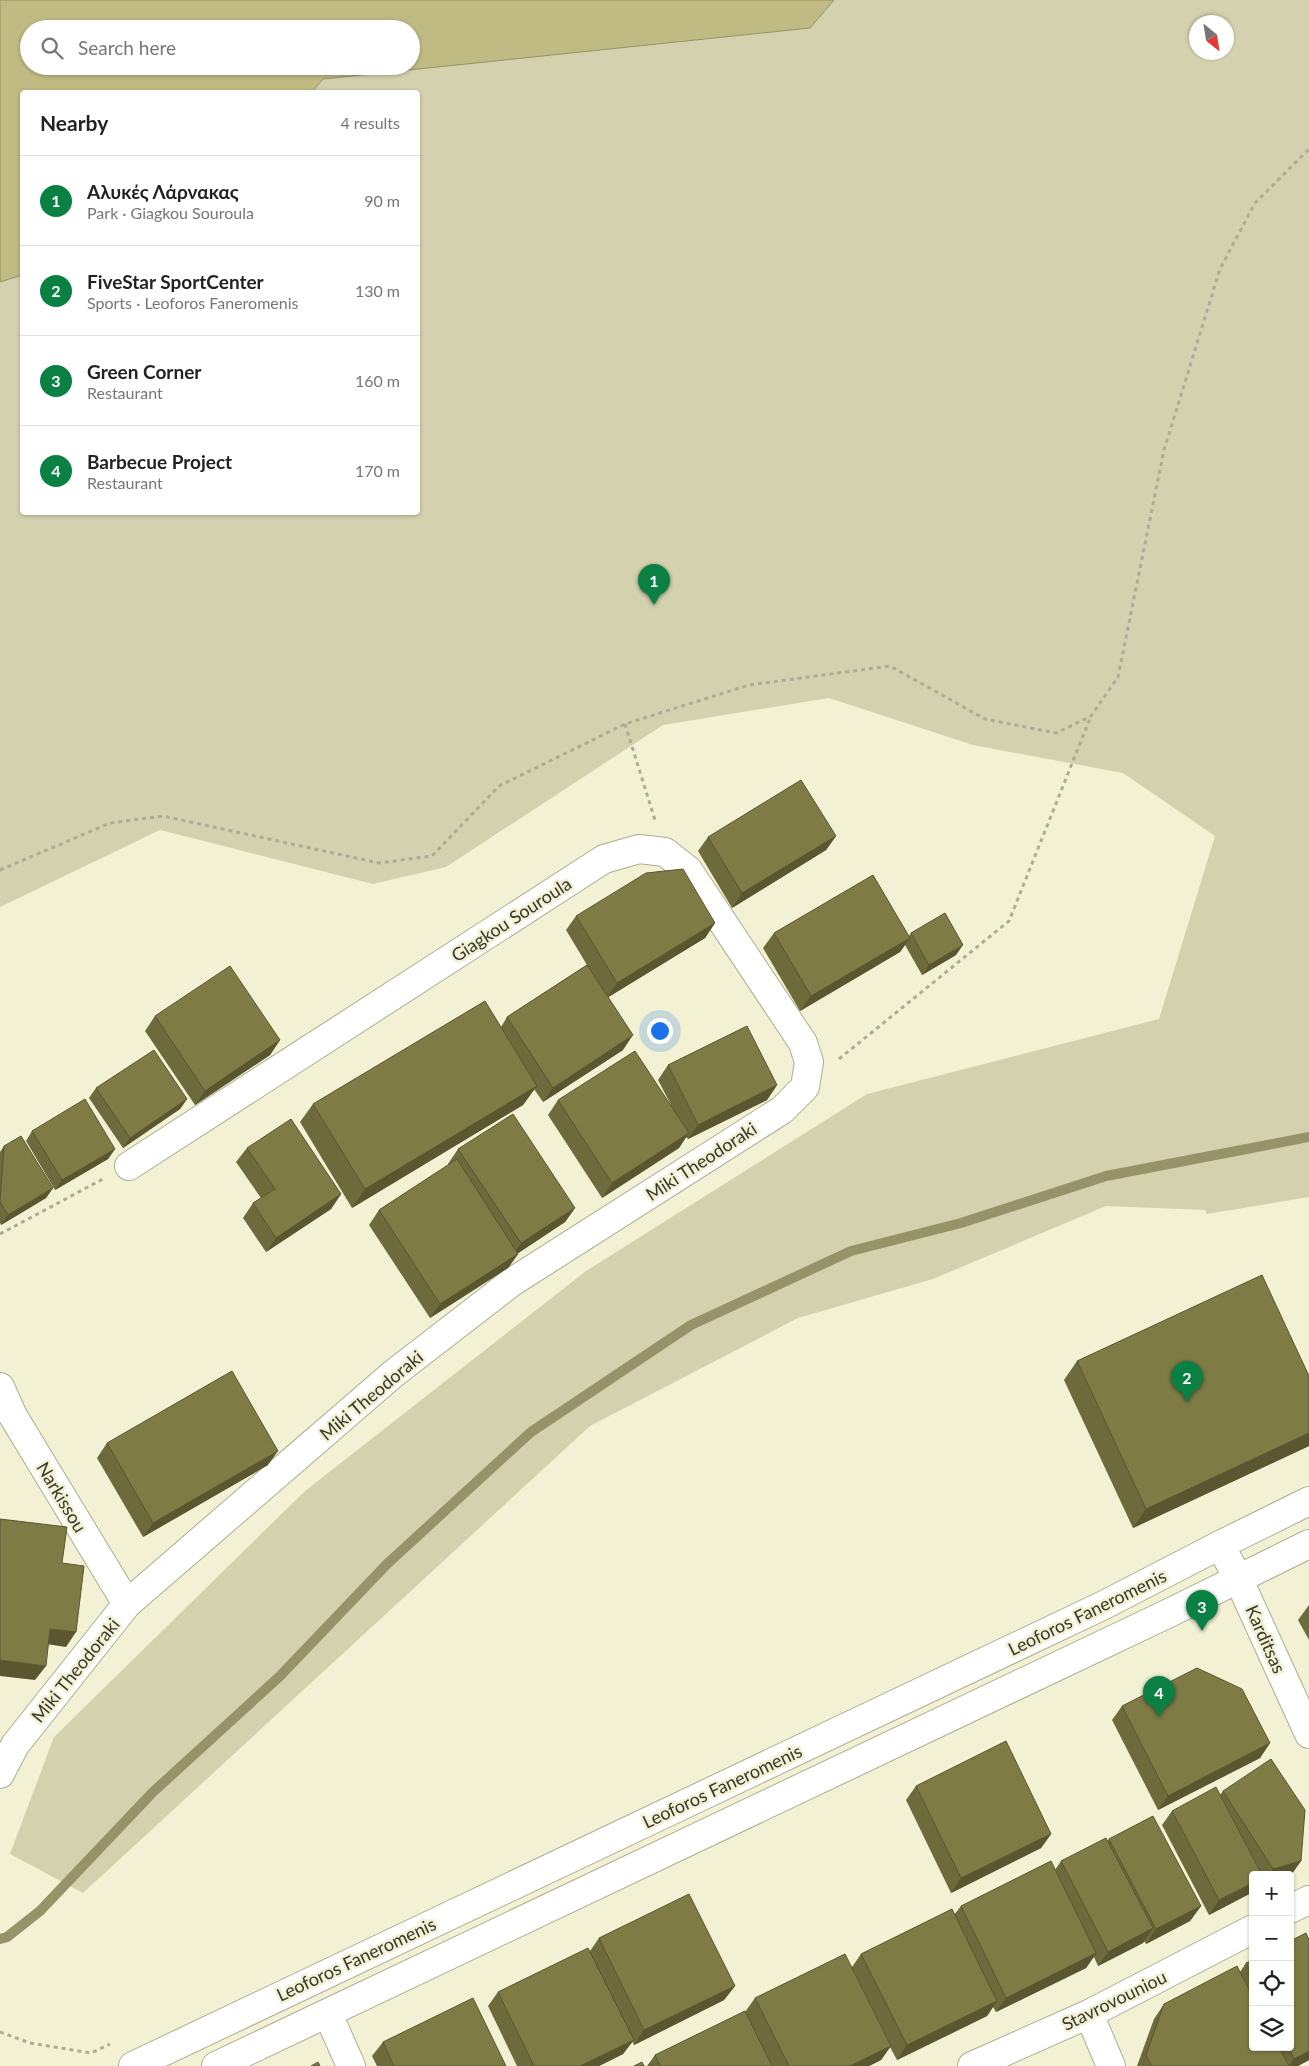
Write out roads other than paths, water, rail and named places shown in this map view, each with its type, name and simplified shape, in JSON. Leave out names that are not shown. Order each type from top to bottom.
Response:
[{"type":"street","name":"Giagkou Souroula","points":[[129,1166],[604,859],[639,849],[664,852],[688,870],[803,1042],[809,1062],[805,1087]]},
{"type":"street","name":"Miki Theodoraki","points":[[0,1774],[15,1745],[127,1604],[393,1374],[512,1282],[782,1110],[805,1087]]},
{"type":"street","name":"Narkissou","points":[[0,1387],[13,1416],[127,1604]]},
{"type":"street","name":"Leoforos Faneromenis","points":[[132,2066],[1104,1606],[1220,1545],[1309,1502]]},
{"type":"street","name":"Leoforos Faneromenis","points":[[216,2066],[1167,1614],[1309,1544]]},
{"type":"street","name":"Karditsas","points":[[1220,1545],[1238,1578],[1309,1734]]},
{"type":"street","points":[[1294,1907],[1309,1900]]},
{"type":"street","name":"Stavrovouniou","points":[[972,2066],[1089,2014],[1249,1931]]},
{"type":"street","points":[[328,2014],[351,2066]]},
{"type":"street","points":[[1089,2014],[1111,2066]]},
{"type":"waterway","points":[[0,1939],[7,1937],[40,1911],[153,1792],[280,1676],[387,1564],[531,1432],[691,1325],[851,1251],[961,1223],[1106,1176],[1309,1137]]},
{"type":"place","name":"Αλυκές Λάρνακας","points":[[654,605]]},
{"type":"place","name":"FiveStar SportCenter","points":[[1187,1402]]},
{"type":"place","name":"Green Corner","points":[[1202,1631]]},
{"type":"place","name":"Barbecue Project","points":[[1159,1717]]}]
